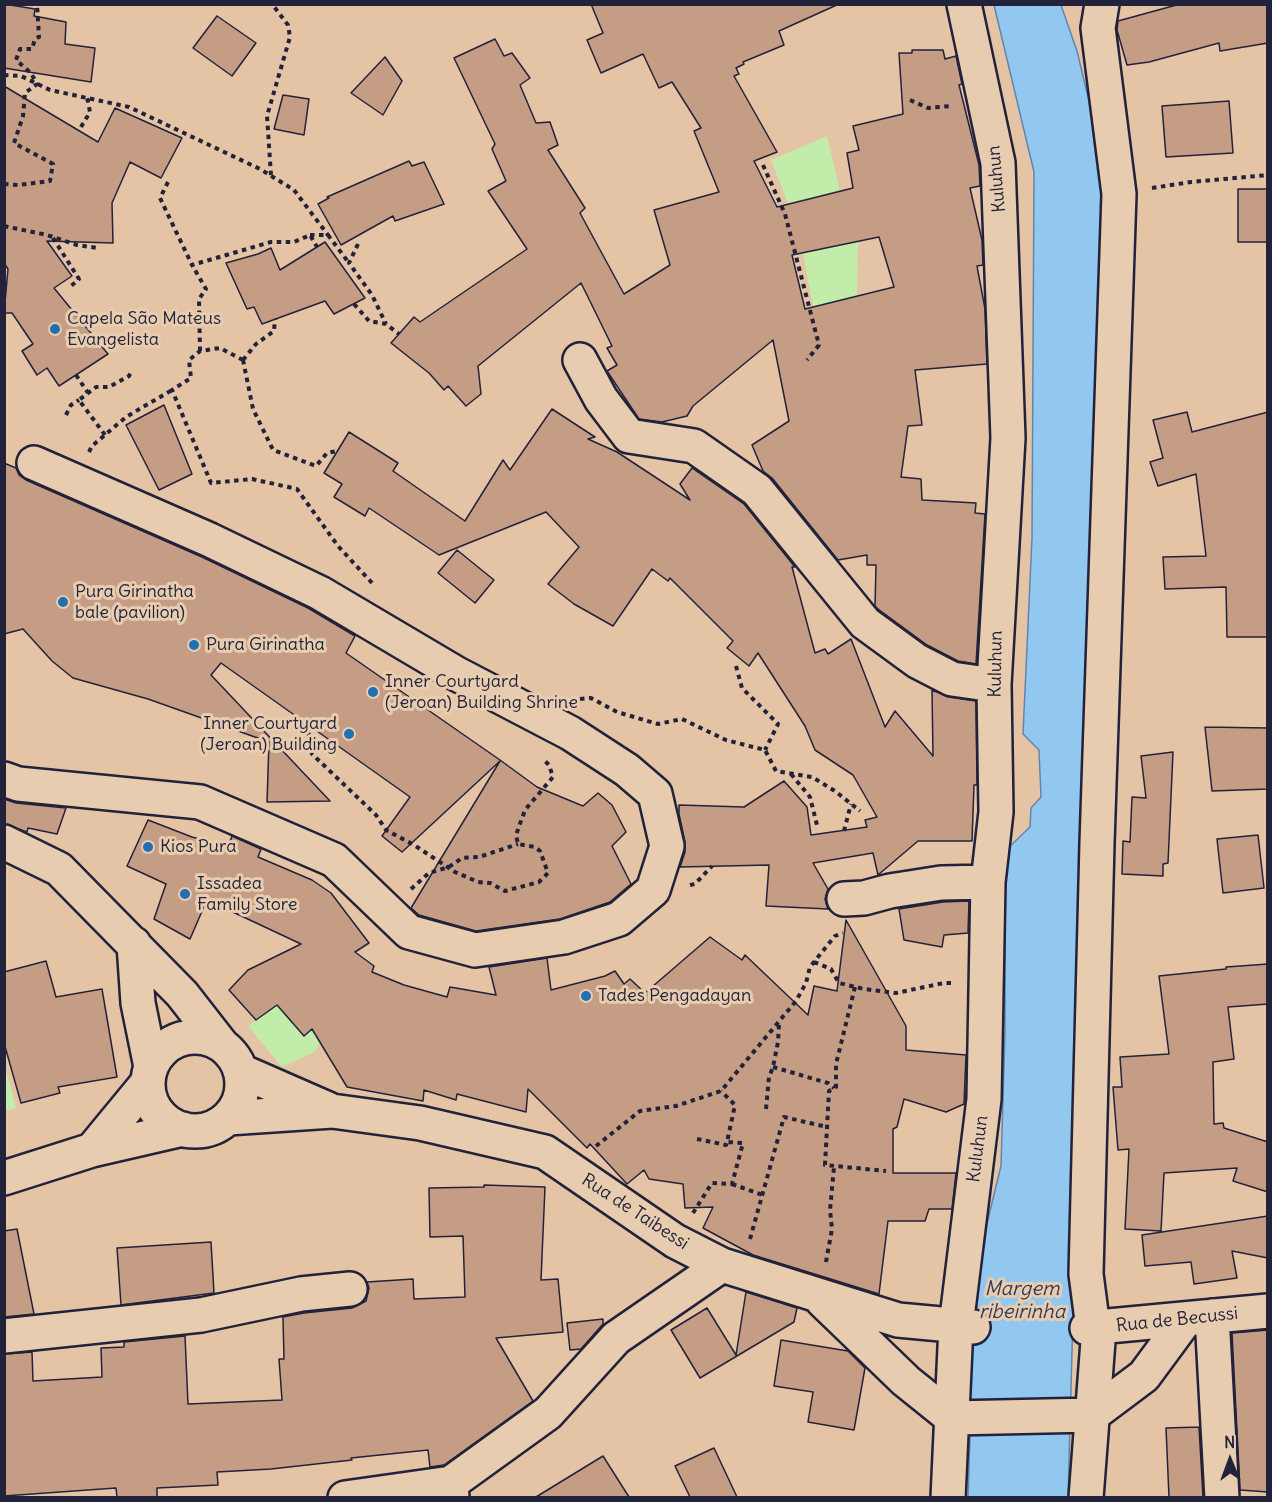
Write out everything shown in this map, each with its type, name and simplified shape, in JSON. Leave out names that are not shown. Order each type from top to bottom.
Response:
[{"type":"street","name":"Kuluhun","points":[[948,1497],[984,1099],[988,882],[996,812],[994,685],[1008,438],[998,163],[964,4]]},
{"type":"street","points":[[1086,1497],[1085,1416],[1093,1328],[1086,1274],[1097,831],[1119,194],[1098,27],[1102,4]]},
{"type":"street","points":[[580,360],[601,399],[629,436],[694,446],[757,490],[865,623],[917,661],[952,679],[994,685]]},
{"type":"street","points":[[4,778],[18,784],[200,802],[334,860],[410,932],[475,950],[564,937],[619,919],[653,890],[667,846],[655,794],[627,770],[570,733],[457,674],[320,593],[210,540],[34,463]]},
{"type":"street","points":[[4,842],[59,869],[134,944],[182,994],[233,1056],[241,1071],[242,1088],[238,1104],[228,1118],[214,1127],[198,1131],[183,1129],[168,1122],[157,1112],[150,1098],[149,1075],[138,1003],[134,944]]},
{"type":"street","points":[[848,915],[864,898],[890,891],[940,883],[988,882]]},
{"type":"street","points":[[92,1150],[149,1075],[159,1053],[173,1042],[189,1037],[206,1038],[221,1044]]},
{"type":"street","name":"Rua de Taibessi","points":[[241,1071],[332,1111]]},
{"type":"street","name":"Rua de Taibessi","points":[[228,1118],[332,1111],[420,1123],[544,1152],[675,1242],[732,1268],[898,1320],[965,1327]]},
{"type":"street","points":[[4,1178],[92,1150],[183,1129]]},
{"type":"street","points":[[345,1497],[452,1490],[548,1413],[616,1338],[732,1268]]},
{"type":"street","points":[[4,1336],[201,1315],[301,1294],[350,1289]]},
{"type":"street","points":[[816,1295],[906,1381],[956,1418],[1085,1416],[1144,1376],[1198,1318]]},
{"type":"street","name":"Rua de Becussi","points":[[1093,1328],[1268,1311]]},
{"type":"street","points":[[1198,1318],[1222,1497]]},
{"type":"path","points":[[37,4],[39,37],[35,39],[32,49],[20,49],[16,60],[31,74],[37,84]]},
{"type":"path","points":[[271,176],[267,116],[290,37],[288,25],[272,4]]},
{"type":"path","points":[[4,75],[21,76],[50,90],[129,107],[271,176],[294,190],[372,295],[386,324],[399,334]]},
{"type":"path","points":[[4,184],[50,182],[53,164],[14,143],[23,116],[25,93],[37,84]]},
{"type":"path","points":[[81,127],[90,112],[87,97]]},
{"type":"path","points":[[910,100],[928,108],[985,99]]},
{"type":"path","points":[[763,165],[785,214],[819,345],[807,360]]},
{"type":"path","points":[[1119,194],[1191,182],[1268,175]]},
{"type":"path","points":[[168,182],[160,198],[206,289],[199,299],[200,351]]},
{"type":"path","points":[[4,226],[77,245],[98,248]]},
{"type":"path","points":[[192,265],[271,242],[294,242],[310,236],[328,235]]},
{"type":"path","points":[[310,236],[317,247]]},
{"type":"path","points":[[52,237],[78,279],[70,287]]},
{"type":"path","points":[[349,263],[358,244]]},
{"type":"path","points":[[354,304],[369,321],[386,324]]},
{"type":"path","points":[[243,360],[256,344],[274,331],[275,319]]},
{"type":"path","points":[[75,481],[92,446],[126,417],[191,378],[189,360],[200,351],[220,348],[243,360]]},
{"type":"path","points":[[243,360],[253,409],[273,450],[316,466],[327,453],[337,451]]},
{"type":"path","points":[[66,415],[71,405],[96,387],[109,387],[129,376],[132,370]]},
{"type":"path","points":[[76,375],[88,393]]},
{"type":"path","points":[[172,390],[211,483],[252,479],[297,489],[338,546],[375,585]]},
{"type":"path","points":[[79,400],[105,435]]},
{"type":"path","points":[[736,666],[742,688],[778,724],[765,750]]},
{"type":"path","points":[[574,700],[591,698],[617,712],[658,724],[682,719],[726,740],[765,750],[776,771],[812,777],[835,791],[860,811]]},
{"type":"path","points":[[307,724],[312,754],[376,815],[386,830],[449,867],[478,882],[490,883],[505,891],[539,882],[548,873],[540,851],[535,847],[518,844],[480,857],[462,858],[449,867],[429,873],[409,891],[392,915]]},
{"type":"path","points":[[518,844],[516,835],[525,810],[553,777],[549,765],[542,758]]},
{"type":"path","points":[[790,773],[810,797],[817,825]]},
{"type":"path","points":[[844,831],[851,804]]},
{"type":"path","points":[[568,1168],[640,1111],[676,1106],[722,1091],[796,1001],[806,983],[810,967],[835,936],[848,915]]},
{"type":"path","points":[[814,962],[831,969],[839,983],[896,993],[944,983],[986,986]]},
{"type":"path","points":[[855,987],[836,1064],[836,1087],[829,1090],[825,1165],[886,1171]]},
{"type":"path","points":[[766,1109],[769,1077],[773,1068],[779,1023]]},
{"type":"path","points":[[773,1068],[828,1083],[834,1088]]},
{"type":"path","points":[[722,1091],[735,1105],[727,1142]]},
{"type":"path","points":[[732,1268],[762,1195],[784,1117],[827,1127]]},
{"type":"path","points":[[697,1139],[726,1145],[727,1142],[743,1143],[732,1184]]},
{"type":"path","points":[[829,1249],[834,1167]]},
{"type":"path","points":[[675,1242],[712,1183],[732,1184],[762,1195]]},
{"type":"green space","points":[[827,136],[840,191],[788,204],[771,160]]},
{"type":"green space","points":[[858,241],[857,296],[813,307],[803,253]]},
{"type":"green space","points":[[277,1005],[304,1036],[336,1008],[336,1036],[319,1043],[316,1051],[282,1067],[248,1026]]},
{"type":"green space","points":[[5,1066],[16,1108],[4,1111]]},
{"type":"water","name":"Margem ribeirinha","points":[[994,5],[1061,5],[1077,51],[1099,143],[1107,225],[1093,590],[1068,1497],[968,1498],[970,1293],[1001,1166],[1005,1033],[1005,851],[1030,827],[1031,808],[1041,797],[1039,750],[1023,734],[1032,538],[1034,172]]},
{"type":"building","points":[[4,4],[35,9],[34,16],[66,22],[65,44],[95,48],[91,82],[4,68]]},
{"type":"building","points":[[591,4],[839,4],[779,31],[784,45],[743,62],[744,64],[736,68],[739,74],[734,76],[777,152],[754,161],[777,207],[853,188],[847,153],[859,150],[853,126],[903,114],[899,53],[912,53],[912,50],[943,50],[945,59],[956,56],[962,84],[959,85],[979,165],[980,186],[970,188],[982,240],[983,265],[977,266],[985,309],[987,364],[915,370],[922,425],[908,426],[901,477],[921,479],[922,500],[976,503],[975,513],[985,514],[976,664],[958,661],[927,645],[878,609],[875,606],[876,565],[867,565],[867,555],[838,560],[772,478],[763,471],[752,445],[789,421],[773,340],[693,406],[687,416],[662,422],[639,419],[607,371],[617,365],[607,348],[612,346],[581,283],[478,366],[481,394],[466,406],[448,386],[444,390],[429,373],[391,343],[414,317],[420,322],[527,249],[488,191],[506,181],[492,149],[495,144],[454,58],[495,39],[504,56],[512,53],[530,78],[520,85],[536,123],[550,122],[558,145],[548,150],[585,208],[580,213],[624,294],[670,265],[654,210],[719,192],[694,131],[701,128],[672,82],[659,88],[643,54],[601,73],[587,40],[603,33]],"holes":[[[879,237],[894,287],[805,309],[792,255]]]},
{"type":"building","points":[[1180,4],[1268,4],[1268,43],[1220,51],[1219,43],[1149,62],[1127,65],[1117,30],[1118,21]]},
{"type":"building","points":[[217,16],[256,43],[232,76],[193,48]]},
{"type":"building","points":[[385,57],[402,81],[383,115],[351,93]]},
{"type":"building","points":[[4,86],[98,142],[115,108],[182,138],[161,178],[130,162],[112,203],[113,243],[47,241],[72,276],[54,288],[108,354],[59,386],[47,368],[37,375],[22,351],[33,344],[12,313],[4,313],[8,269],[4,263]]},
{"type":"building","points":[[283,95],[309,99],[304,135],[274,129]]},
{"type":"building","points":[[1229,101],[1233,153],[1166,157],[1162,106]]},
{"type":"building","points":[[409,161],[412,166],[424,162],[444,204],[395,221],[393,216],[341,245],[318,204],[329,198],[327,197]]},
{"type":"building","points":[[1238,189],[1268,189],[1268,242],[1238,242]]},
{"type":"building","points":[[325,242],[365,298],[334,314],[325,301],[262,324],[254,307],[247,309],[226,263],[271,248],[280,270]]},
{"type":"building","points":[[164,405],[192,474],[159,490],[126,425]]},
{"type":"building","points":[[552,409],[595,437],[588,439],[617,452],[690,500],[680,484],[692,468],[744,504],[795,567],[792,567],[815,653],[825,649],[828,654],[851,639],[885,727],[895,711],[933,756],[932,690],[949,697],[976,701],[977,785],[974,785],[972,841],[918,841],[878,875],[873,853],[813,863],[828,889],[825,899],[828,909],[766,906],[769,865],[680,867],[685,852],[685,842],[679,805],[744,807],[784,781],[807,807],[811,835],[867,827],[865,820],[877,817],[853,775],[815,750],[805,726],[758,653],[749,666],[727,648],[733,641],[670,578],[668,581],[652,569],[613,626],[574,604],[548,584],[579,547],[546,512],[439,555],[369,508],[365,516],[334,497],[342,484],[324,473],[349,432],[398,463],[393,471],[465,521],[503,460],[510,470]]},
{"type":"building","points":[[1187,412],[1192,432],[1268,412],[1268,637],[1227,637],[1226,587],[1165,589],[1163,557],[1206,556],[1196,474],[1158,486],[1150,462],[1163,458],[1153,420]]},
{"type":"building","name":"Pura Girinatha","points":[[4,463],[16,468],[19,475],[26,480],[202,557],[308,608],[355,636],[346,653],[500,760],[537,787],[583,806],[598,793],[612,805],[626,832],[612,846],[631,884],[610,902],[560,919],[476,931],[419,915],[411,908],[500,761],[402,852],[382,836],[410,797],[221,663],[211,675],[330,801],[267,802],[269,742],[148,699],[73,678],[52,661],[23,629],[4,634]]},
{"type":"building","points":[[457,550],[494,580],[475,603],[438,573]]},
{"type":"building","points":[[1205,727],[1268,728],[1268,789],[1212,791]]},
{"type":"building","points":[[1173,752],[1168,863],[1163,864],[1163,876],[1122,874],[1123,841],[1130,842],[1132,797],[1146,798],[1141,756]]},
{"type":"building","points":[[4,799],[16,803],[66,808],[57,834],[28,828],[27,832],[4,824]]},
{"type":"building","points":[[148,820],[192,837],[228,847],[232,836],[261,849],[258,857],[312,880],[331,893],[369,943],[355,952],[374,966],[372,972],[404,985],[447,997],[450,987],[496,995],[489,967],[547,958],[551,990],[605,976],[615,971],[624,984],[630,979],[645,993],[710,937],[742,960],[745,955],[808,1015],[814,986],[837,991],[846,920],[906,1026],[906,1050],[966,1055],[964,1104],[946,1112],[904,1099],[897,1127],[893,1129],[893,1173],[956,1173],[952,1209],[929,1209],[925,1221],[888,1221],[879,1294],[753,1255],[703,1228],[713,1207],[685,1208],[683,1184],[649,1179],[644,1170],[627,1184],[590,1144],[587,1148],[528,1089],[526,1112],[457,1094],[456,1100],[424,1090],[423,1101],[347,1087],[312,1029],[304,1036],[277,1005],[256,1020],[229,990],[248,970],[301,944],[206,902],[190,939],[154,919],[166,884],[127,866]]},
{"type":"building","points":[[1258,835],[1264,888],[1223,893],[1217,839]]},
{"type":"building","points":[[969,901],[968,933],[944,935],[942,947],[904,940],[899,909],[943,902]]},
{"type":"building","points":[[46,961],[56,997],[102,989],[117,1077],[58,1087],[60,1093],[21,1103],[4,1043],[4,972]]},
{"type":"building","points":[[1268,964],[1268,1004],[1228,1007],[1234,1059],[1213,1062],[1214,1124],[1223,1123],[1224,1128],[1268,1142],[1268,1192],[1233,1181],[1237,1168],[1164,1173],[1161,1231],[1125,1229],[1129,1149],[1118,1150],[1113,1087],[1122,1087],[1120,1057],[1169,1054],[1159,976]]},
{"type":"building","points":[[484,1185],[545,1187],[541,1280],[558,1279],[563,1332],[496,1338],[533,1401],[444,1465],[430,1467],[428,1450],[271,1469],[217,1472],[218,1485],[157,1488],[157,1497],[117,1497],[116,1488],[4,1496],[4,1354],[32,1352],[33,1381],[102,1377],[101,1348],[124,1347],[124,1342],[185,1336],[188,1404],[282,1400],[279,1359],[284,1359],[283,1317],[352,1308],[366,1301],[369,1288],[367,1282],[413,1279],[414,1299],[465,1297],[463,1236],[430,1237],[429,1188],[484,1187]]},
{"type":"building","points":[[1268,1216],[1268,1258],[1232,1251],[1237,1278],[1194,1284],[1191,1262],[1145,1266],[1142,1235]]},
{"type":"building","points":[[17,1229],[34,1314],[4,1317],[4,1231]]},
{"type":"building","points":[[211,1242],[214,1293],[121,1305],[117,1248]]},
{"type":"building","points":[[746,1292],[797,1308],[794,1322],[700,1378],[671,1330],[707,1308],[736,1355]]},
{"type":"building","points":[[603,1319],[603,1324],[581,1349],[570,1350],[567,1323]]},
{"type":"building","points":[[1268,1330],[1268,1492],[1240,1490],[1232,1333]]},
{"type":"building","points":[[781,1340],[848,1351],[865,1368],[854,1430],[808,1422],[813,1392],[774,1386]]},
{"type":"building","points":[[1199,1427],[1203,1497],[1169,1497],[1166,1428]]},
{"type":"building","points":[[714,1448],[737,1497],[690,1497],[675,1466]]},
{"type":"building","points":[[603,1456],[629,1497],[536,1497]]},
{"type":"place","name":"Capela São Mateus Evangelista","points":[[55,329]]},
{"type":"place","name":"Pura Girinatha bale (pavilion)","points":[[63,602]]},
{"type":"place","name":"Pura Girinatha","points":[[194,645]]},
{"type":"place","name":"Inner Courtyard (Jeroan) Building Shrine","points":[[373,692]]},
{"type":"place","name":"Inner Courtyard (Jeroan) Building","points":[[349,734]]},
{"type":"place","name":"Kios Pura","points":[[148,847]]},
{"type":"place","name":"Issadea Family Store","points":[[185,894]]},
{"type":"place","name":"Tades Pengadayan","points":[[586,996]]}]
